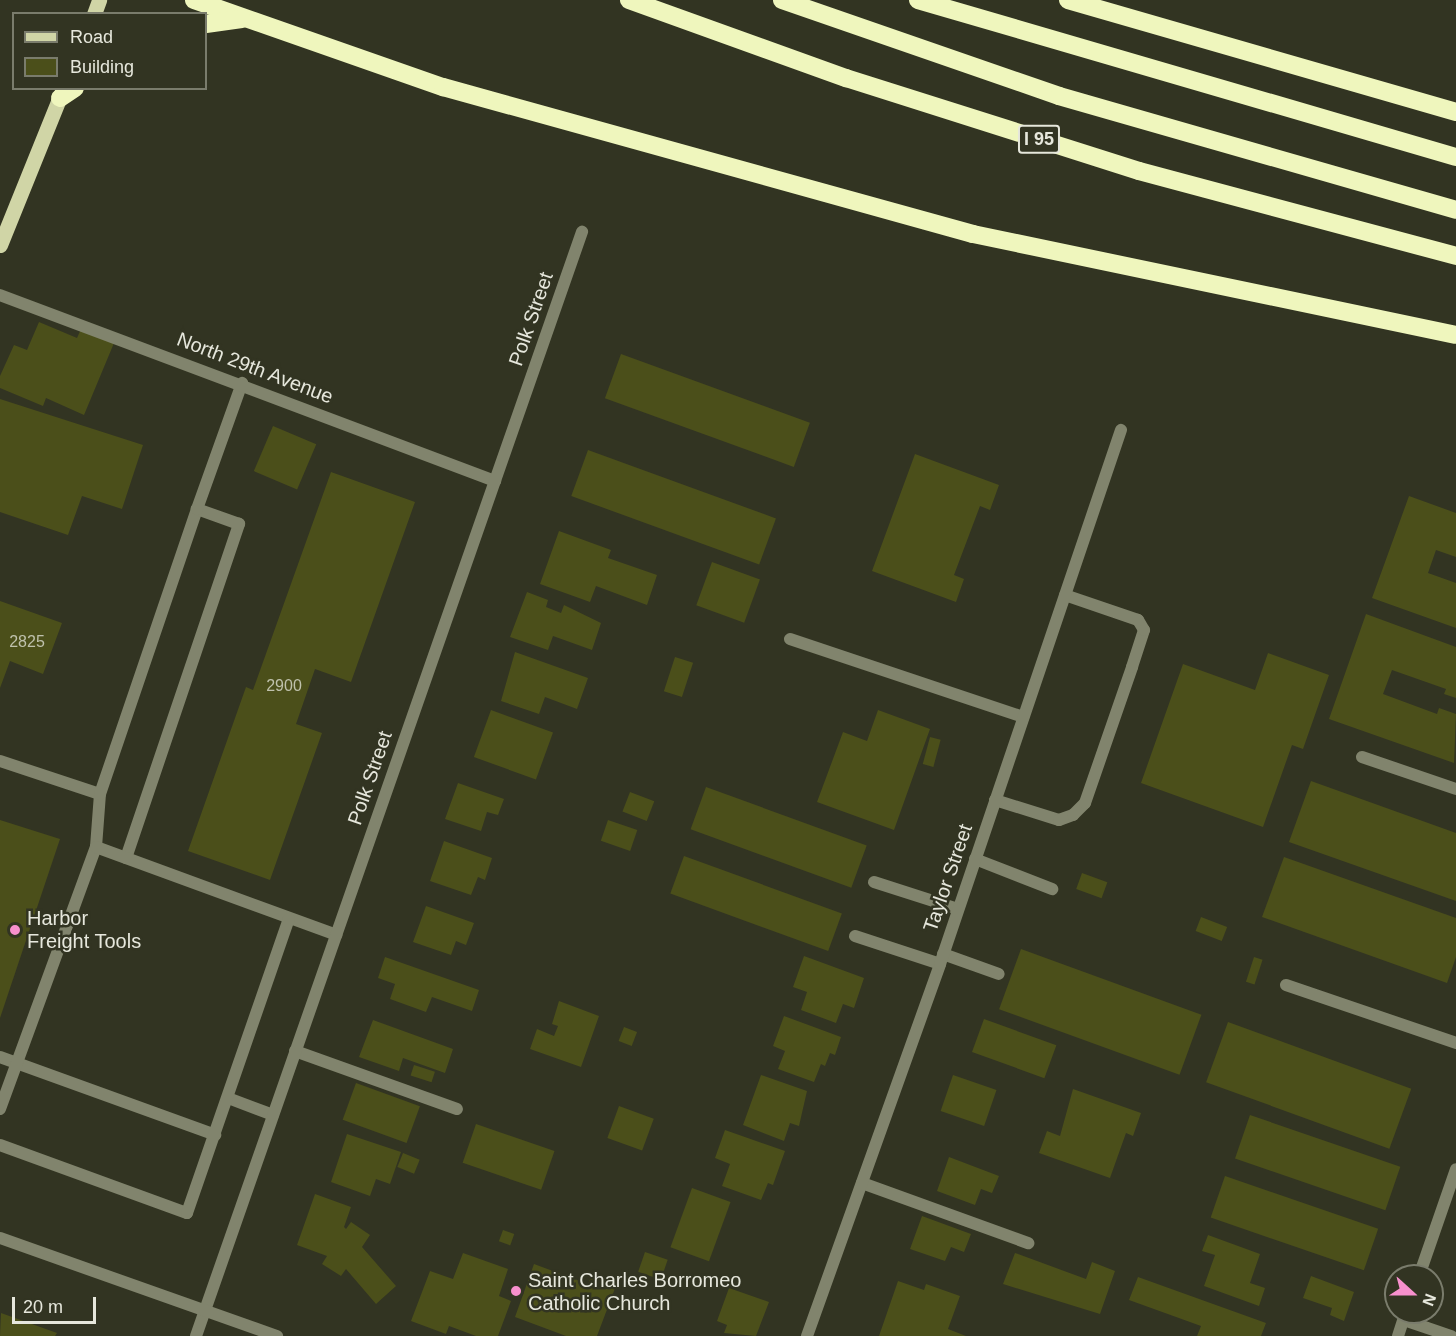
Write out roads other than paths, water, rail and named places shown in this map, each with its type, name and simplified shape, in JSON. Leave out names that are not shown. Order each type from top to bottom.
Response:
[{"type":"highway","points":[[194,0],[443,87],[973,234],[1456,335]]},
{"type":"highway","name":"I 95","points":[[629,0],[846,78],[1139,171],[1456,256]]},
{"type":"highway","points":[[782,0],[1059,96],[1456,210]]},
{"type":"highway","points":[[918,0],[1456,158]]},
{"type":"highway","points":[[1068,0],[1456,112]]},
{"type":"highway","points":[[207,24],[247,18]]},
{"type":"main road","points":[[0,244],[66,92]]},
{"type":"street","name":"Polk Street","points":[[196,1336],[582,232]]},
{"type":"street","name":"North 29th Avenue","points":[[0,295],[242,383],[495,481]]},
{"type":"street","points":[[0,1109],[96,847],[100,794],[242,383]]},
{"type":"street","name":"Taylor Street","points":[[807,1336],[942,959],[1121,430]]},
{"type":"street","points":[[126,858],[239,524],[197,509]]},
{"type":"street","points":[[995,800],[1059,820],[1073,815],[1084,803],[1125,689],[1144,630],[1138,620],[1065,595]]},
{"type":"street","points":[[790,639],[1023,717]]},
{"type":"street","points":[[1362,757],[1456,789]]},
{"type":"street","points":[[0,761],[100,794]]},
{"type":"street","points":[[96,847],[336,935]]},
{"type":"street","points":[[975,859],[1052,889]]},
{"type":"street","points":[[874,882],[958,909]]},
{"type":"street","points":[[0,1145],[187,1213],[290,919]]},
{"type":"street","points":[[855,936],[999,974]]},
{"type":"street","points":[[1286,985],[1456,1043]]},
{"type":"street","points":[[295,1051],[457,1109]]},
{"type":"street","points":[[0,1057],[215,1135]]},
{"type":"street","points":[[228,1098],[273,1115]]},
{"type":"street","points":[[1423,1264],[1456,1171]]},
{"type":"street","points":[[862,1183],[1028,1243]]},
{"type":"street","points":[[0,1238],[277,1336]]},
{"type":"street","points":[[1423,1324],[1451,1336]]},
{"type":"place","name":"Harbor Freight Tools","points":[[15,930]]},
{"type":"place","name":"Saint Charles Borromeo Catholic Church","points":[[516,1291]]}]
